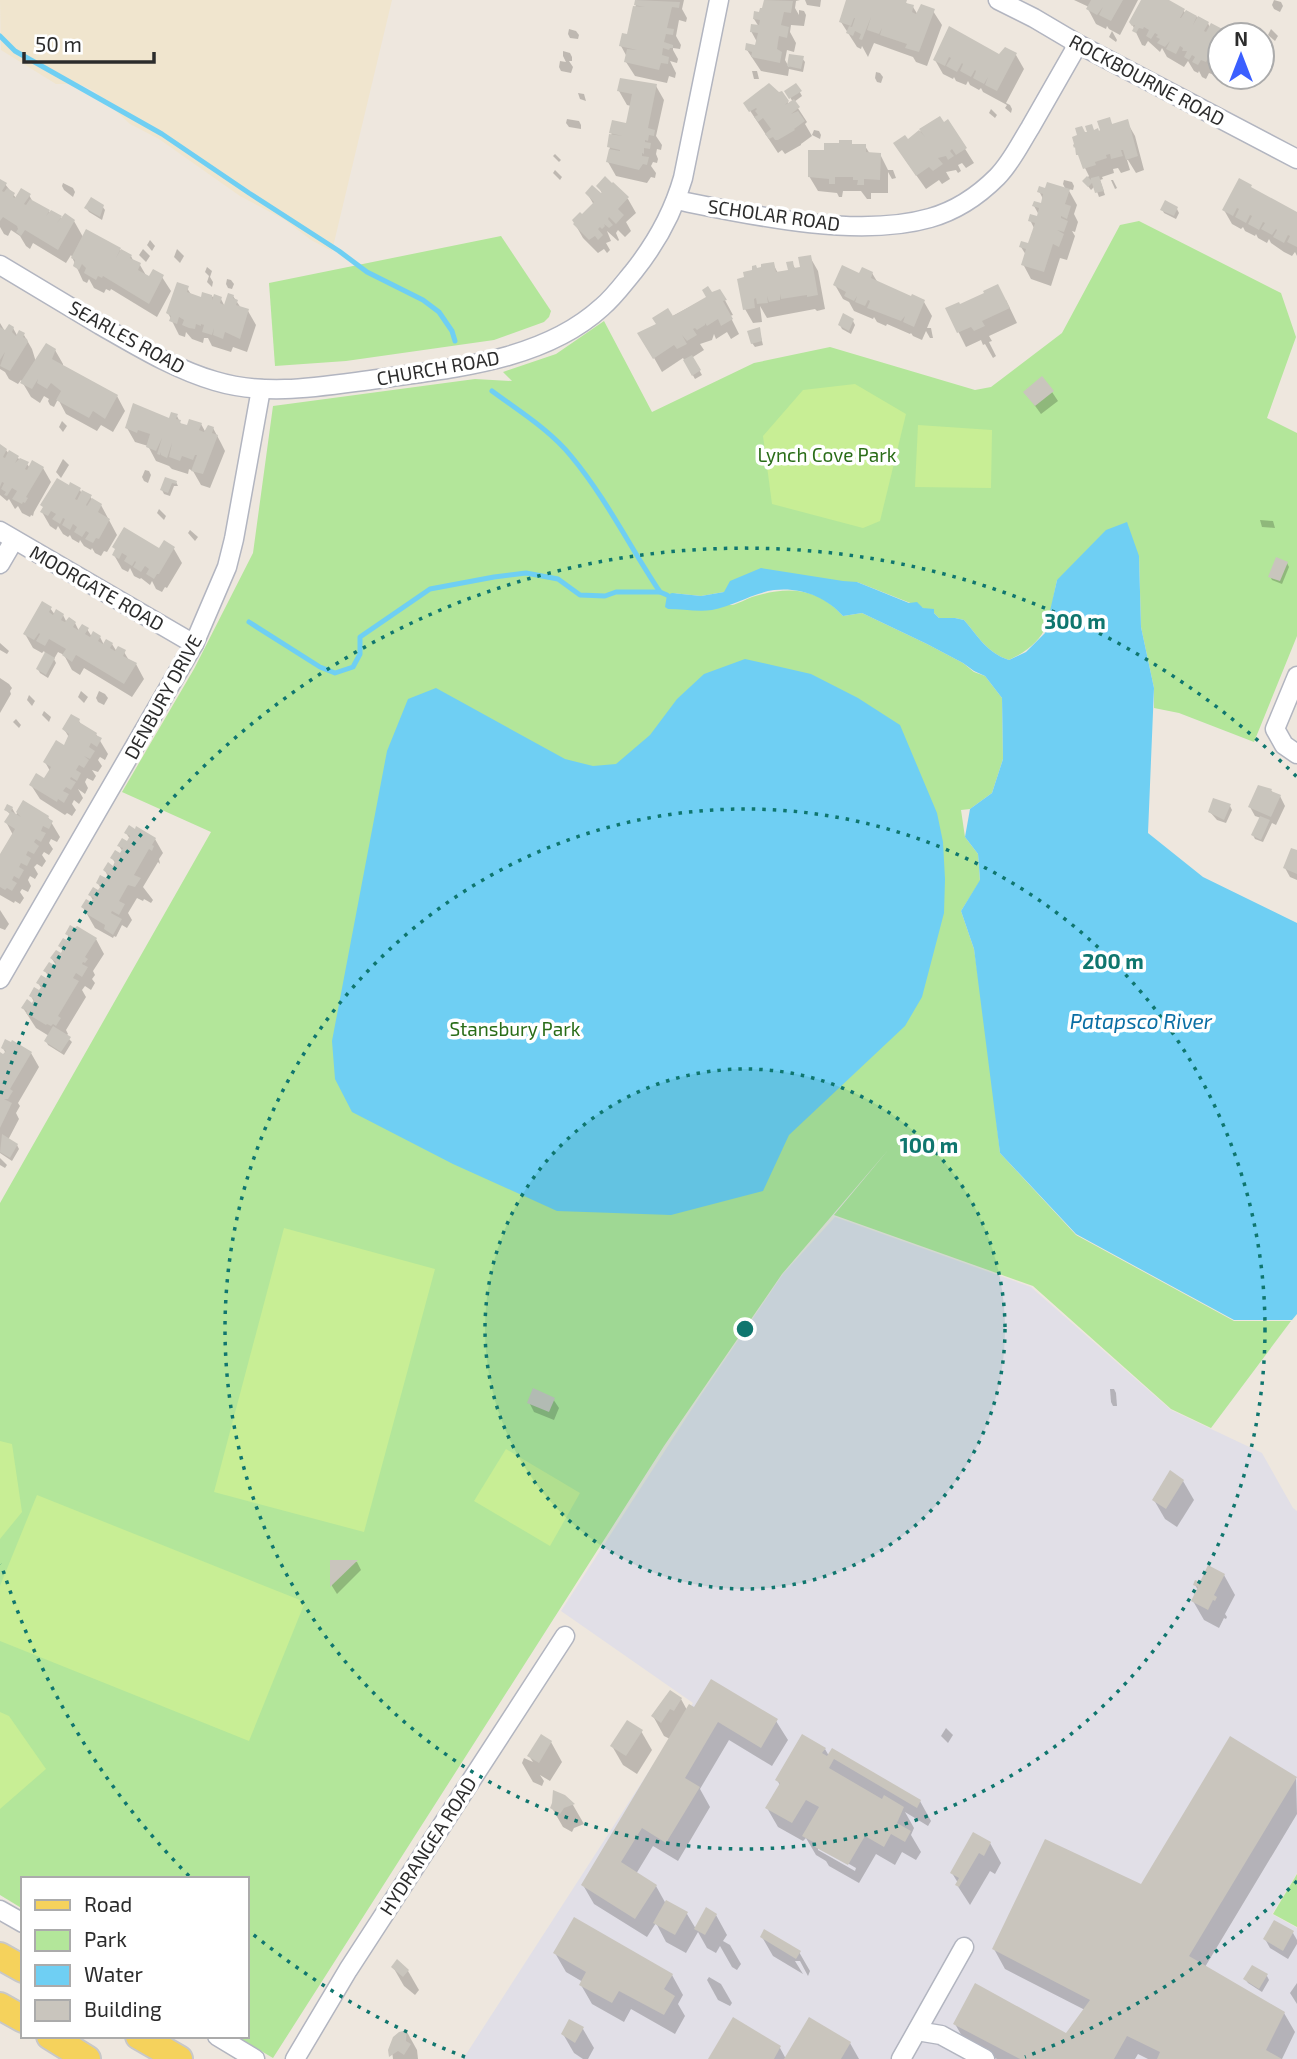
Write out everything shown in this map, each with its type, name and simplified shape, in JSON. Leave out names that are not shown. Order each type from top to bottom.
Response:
[{"type":"main road","points":[[0,1956],[21,1968]]},
{"type":"main road","points":[[0,2006],[21,2018]]},
{"type":"main road","points":[[53,2038],[88,2059]]},
{"type":"main road","points":[[142,2038],[179,2059]]},
{"type":"street","name":"CHURCH ROAD","points":[[261,389],[318,388],[493,360],[551,340],[598,311],[646,256],[662,231],[676,200],[719,0]]},
{"type":"street","name":"ROCKBOURNE ROAD","points":[[998,0],[1297,159]]},
{"type":"street","name":"SCHOLAR ROAD","points":[[676,200],[787,220],[849,225],[881,225],[932,218],[956,208],[999,176],[1022,142],[1078,44]]},
{"type":"street","name":"SEARLES ROAD","points":[[0,264],[141,349],[213,380],[261,389]]},
{"type":"street","name":"DENBURY DRIVE","points":[[0,979],[194,644],[227,567],[261,389]]},
{"type":"street","name":"MOORGATE ROAD","points":[[7,536],[194,644]]},
{"type":"street","points":[[0,564],[7,536]]},
{"type":"street","points":[[1297,676],[1275,729],[1284,745],[1297,754]]},
{"type":"street","name":"HYDRANGEA ROAD","points":[[295,2059],[348,1970],[565,1636]]},
{"type":"street","points":[[0,1910],[21,1922]]},
{"type":"street","points":[[901,2059],[964,1947]]},
{"type":"street","points":[[917,2031],[941,2035],[985,2059]]},
{"type":"street","points":[[220,2038],[255,2059]]},
{"type":"shaded area","points":[[0,0],[392,0],[332,251],[311,240],[285,220],[240,196],[159,139],[130,124],[94,91],[79,84],[56,84],[1,50]]},
{"type":"shaded area","points":[[835,1217],[1031,1287],[1171,1410],[1262,1453],[1297,1511],[1297,1873],[1272,1914],[1297,1928],[1297,2059],[463,2059],[693,1703],[561,1611],[783,1274]]},
{"type":"green space","name":"Stansbury Park","points":[[1139,221],[1281,293],[1296,337],[1267,418],[1297,433],[1297,636],[1254,742],[1179,713],[1154,708],[1154,688],[1141,627],[1139,556],[1057,580],[1045,628],[1033,645],[1009,660],[989,648],[964,620],[939,618],[923,608],[857,582],[701,596],[672,593],[732,605],[778,591],[812,594],[833,606],[843,616],[862,613],[985,676],[1002,698],[1003,759],[992,793],[970,809],[961,810],[965,837],[978,854],[980,881],[961,911],[974,949],[1000,1153],[1076,1235],[1234,1321],[1291,1321],[1211,1428],[1171,1409],[1033,1286],[834,1215],[889,1149],[782,1274],[664,1446],[273,2058],[239,2038],[248,2038],[248,1877],[21,1877],[21,1908],[0,1895],[0,1203],[211,832],[122,792],[194,669],[253,553],[273,406],[475,379],[512,381],[503,372],[556,354],[604,321],[652,412],[754,363],[830,347],[975,390],[991,387],[1062,333],[1120,225]]},
{"type":"green space","points":[[501,236],[551,311],[544,322],[494,340],[346,361],[275,366],[269,283]]},
{"type":"green space","name":"Lynch Cove Park","points":[[855,384],[906,414],[880,521],[863,528],[772,504],[763,436],[803,390]]},
{"type":"green space","points":[[918,425],[992,430],[991,488],[915,487]]},
{"type":"green space","points":[[284,1228],[435,1269],[364,1532],[214,1492]]},
{"type":"green space","points":[[0,1441],[12,1444],[22,1512],[0,1539]]},
{"type":"green space","points":[[506,1449],[580,1493],[550,1546],[474,1501]]},
{"type":"green space","points":[[37,1495],[305,1602],[249,1741],[0,1641],[0,1586]]},
{"type":"green space","points":[[0,1712],[9,1716],[46,1769],[0,1809]]},
{"type":"green space","points":[[1297,1874],[1297,1927],[1273,1914]]},
{"type":"water","name":"Patapsco River","points":[[1127,522],[1139,556],[1141,627],[1154,688],[1148,833],[1203,877],[1297,923],[1297,1314],[1292,1320],[1234,1320],[1076,1234],[1000,1153],[974,949],[961,911],[980,880],[978,854],[965,837],[970,809],[992,793],[1003,759],[1002,698],[985,676],[862,613],[843,616],[821,599],[794,590],[774,590],[712,610],[665,607],[667,595],[672,593],[701,596],[724,592],[730,581],[761,568],[857,582],[909,603],[917,602],[923,608],[934,609],[939,618],[964,620],[989,648],[1009,660],[1026,652],[1045,633],[1057,580],[1106,530]]},
{"type":"water","points":[[745,659],[811,674],[858,698],[900,725],[937,813],[943,842],[945,879],[944,913],[922,997],[905,1026],[789,1135],[763,1191],[671,1215],[557,1211],[453,1164],[352,1112],[335,1079],[332,1041],[387,751],[408,699],[436,688],[565,759],[593,766],[616,764],[650,735],[677,699],[704,674]]},
{"type":"building","points":[[635,0],[680,2],[679,8],[672,7],[667,28],[674,29],[673,35],[666,34],[664,42],[673,45],[673,48],[663,48],[662,55],[669,57],[668,64],[661,63],[659,70],[624,62],[627,49],[637,50],[619,46],[622,33],[627,34],[633,6],[645,7],[634,5]]},
{"type":"building","points":[[764,0],[793,1],[791,13],[784,12],[781,25],[789,27],[787,38],[779,36],[777,49],[782,52],[780,63],[751,57],[752,52],[745,50],[746,43],[755,45],[758,33],[750,32],[751,24],[759,25],[760,20],[753,19],[754,11],[759,12]]},
{"type":"building","points":[[846,0],[907,0],[906,3],[914,5],[912,12],[916,14],[921,4],[935,9],[919,52],[905,48],[907,44],[880,35],[882,28],[879,34],[867,30],[871,17],[862,40],[859,39],[861,34],[855,31],[853,36],[846,33],[849,26],[852,27],[855,18],[851,26],[839,22]]},
{"type":"building","points":[[1091,0],[1123,0],[1111,21],[1099,15],[1103,7],[1097,15],[1086,9]]},
{"type":"building","points":[[1141,0],[1169,0],[1185,9],[1180,18],[1186,10],[1197,16],[1193,25],[1198,16],[1207,21],[1204,31],[1206,62],[1201,60],[1198,65],[1192,62],[1195,57],[1192,55],[1189,60],[1184,57],[1187,51],[1182,51],[1180,46],[1176,54],[1166,49],[1170,41],[1165,47],[1157,43],[1160,39],[1156,37],[1158,35],[1155,33],[1151,39],[1146,36],[1149,30],[1144,27],[1139,28],[1136,33],[1132,31],[1135,25],[1132,26],[1129,22]]},
{"type":"building","points":[[949,26],[999,54],[1005,47],[1017,53],[997,91],[985,85],[988,77],[984,84],[973,78],[975,70],[971,77],[960,71],[962,63],[957,72],[946,66],[951,58],[949,57],[945,66],[933,60]]},
{"type":"building","points":[[789,54],[804,56],[801,69],[787,66]]},
{"type":"building","points":[[620,78],[657,84],[648,128],[655,130],[654,136],[649,135],[648,141],[645,140],[651,143],[650,149],[644,148],[642,156],[649,157],[647,165],[643,164],[639,170],[606,162],[609,149],[620,151],[607,147],[609,134],[623,136],[609,133],[612,120],[626,123],[632,94],[617,91]]},
{"type":"building","points":[[769,83],[779,92],[782,91],[789,101],[785,105],[794,99],[800,107],[791,114],[798,111],[805,121],[778,140],[773,137],[769,139],[765,134],[771,129],[763,118],[758,122],[754,117],[758,115],[755,111],[757,109],[749,112],[743,103]]},
{"type":"building","points":[[796,83],[802,91],[789,99],[784,91]]},
{"type":"building","points":[[940,116],[944,122],[948,119],[967,148],[956,155],[952,149],[950,151],[954,156],[948,160],[946,156],[938,158],[943,164],[933,171],[929,167],[916,176],[893,143],[905,135],[908,139],[919,130],[925,137],[919,129]]},
{"type":"building","points":[[1110,117],[1112,124],[1128,119],[1138,156],[1126,160],[1121,150],[1123,156],[1111,159],[1110,154],[1106,155],[1107,158],[1095,162],[1096,165],[1083,169],[1073,145],[1072,137],[1077,135],[1075,128],[1082,126],[1087,132],[1085,126],[1092,124],[1094,130],[1098,128],[1099,131],[1097,121]]},
{"type":"building","points":[[839,140],[866,144],[866,152],[881,153],[880,180],[864,179],[864,185],[857,185],[858,180],[853,180],[853,177],[835,177],[835,184],[829,184],[829,179],[808,177],[808,150],[824,150],[824,143],[839,143]]},
{"type":"building","points":[[605,176],[629,197],[618,209],[624,215],[616,224],[609,217],[613,225],[609,228],[604,224],[602,229],[598,229],[603,235],[598,240],[595,236],[589,240],[572,220],[594,202],[585,193],[592,185],[602,192],[596,186]]},
{"type":"building","points":[[1087,176],[1091,180],[1099,176],[1104,191],[1095,193],[1092,183],[1088,187],[1082,181]]},
{"type":"building","points":[[1239,178],[1297,212],[1297,247],[1287,242],[1290,236],[1288,235],[1284,243],[1273,237],[1276,229],[1272,235],[1261,229],[1265,223],[1263,222],[1259,230],[1248,224],[1252,216],[1250,215],[1246,223],[1235,217],[1239,209],[1237,208],[1233,216],[1222,210]]},
{"type":"building","points":[[0,179],[7,183],[2,191],[7,188],[15,193],[15,198],[21,188],[31,194],[24,204],[30,199],[50,210],[46,216],[51,210],[62,216],[57,223],[65,213],[75,220],[58,250],[25,230],[21,236],[16,232],[17,226],[3,217],[0,221]]},
{"type":"building","points":[[1047,182],[1070,189],[1065,204],[1071,206],[1067,219],[1061,216],[1068,221],[1064,232],[1057,230],[1064,234],[1059,247],[1053,244],[1044,272],[1021,265],[1026,249],[1019,247],[1021,241],[1028,243],[1035,223],[1028,221],[1030,214],[1037,216],[1039,208],[1032,206],[1034,201],[1041,203],[1043,194],[1037,192],[1039,186],[1045,188]]},
{"type":"building","points":[[91,197],[104,205],[100,217],[84,208]]},
{"type":"building","points":[[1165,200],[1178,207],[1174,216],[1160,210]]},
{"type":"building","points":[[86,229],[121,248],[116,258],[121,249],[132,255],[130,258],[141,263],[138,270],[149,276],[153,269],[164,275],[149,304],[103,276],[98,276],[96,280],[84,273],[86,268],[82,264],[79,270],[73,266],[75,260],[71,258]]},
{"type":"building","points":[[811,255],[818,295],[781,299],[780,294],[780,300],[769,302],[767,296],[768,303],[757,304],[756,298],[755,308],[743,310],[737,279],[744,277],[743,272],[752,270],[752,266],[756,265],[757,268],[761,267],[761,264],[774,262],[776,272],[788,270],[786,262],[793,261],[794,268],[800,267],[798,257]]},
{"type":"building","points":[[842,265],[859,273],[862,267],[873,272],[871,278],[925,300],[914,327],[903,322],[905,316],[901,321],[867,308],[870,301],[868,300],[865,306],[855,302],[857,296],[854,301],[844,296],[846,292],[833,285]]},
{"type":"building","points":[[177,282],[189,286],[187,292],[201,297],[202,292],[212,295],[212,300],[214,294],[222,297],[220,303],[224,305],[228,293],[234,295],[233,298],[238,300],[236,305],[249,309],[240,339],[225,332],[223,339],[213,335],[214,328],[212,335],[202,332],[204,325],[201,324],[196,324],[195,329],[189,328],[182,325],[184,320],[179,317],[177,324],[169,321],[171,316],[166,313]]},
{"type":"building","points":[[998,284],[1010,308],[982,321],[985,326],[974,331],[971,327],[957,333],[945,308],[959,302],[960,304]]},
{"type":"building","points":[[708,286],[712,292],[720,289],[733,319],[721,326],[718,319],[707,326],[705,323],[697,330],[693,329],[697,335],[687,341],[682,335],[687,344],[677,349],[674,345],[653,359],[637,333],[656,324],[652,318],[668,308],[673,316],[706,297],[702,290]]},
{"type":"building","points":[[843,313],[854,319],[849,331],[838,325]]},
{"type":"building","points":[[9,324],[14,327],[12,332],[16,336],[19,330],[25,333],[23,337],[28,342],[10,371],[0,366],[5,352],[0,360],[0,327],[5,330]]},
{"type":"building","points":[[760,327],[762,341],[751,344],[747,331]]},
{"type":"building","points":[[46,343],[56,349],[52,359],[118,395],[105,419],[93,411],[89,418],[56,400],[61,391],[51,383],[47,389],[37,383],[38,379],[32,389],[20,383]]},
{"type":"building","points":[[692,355],[701,370],[692,376],[683,360]]},
{"type":"building","points":[[1042,376],[1054,391],[1035,406],[1023,392]]},
{"type":"building","points":[[133,403],[169,418],[171,412],[178,414],[176,419],[181,420],[180,423],[187,425],[189,419],[202,423],[199,430],[204,432],[208,425],[214,427],[212,433],[218,435],[203,474],[191,471],[197,455],[193,460],[182,456],[180,461],[169,457],[172,443],[167,458],[161,455],[161,452],[160,455],[157,454],[162,438],[156,451],[146,447],[150,434],[125,428]]},
{"type":"building","points":[[0,444],[7,449],[3,457],[5,458],[9,450],[19,456],[15,463],[20,458],[29,462],[25,469],[27,470],[32,460],[44,467],[25,503],[12,499],[17,491],[12,488],[7,496],[1,489],[4,483],[2,482],[0,487]]},
{"type":"building","points":[[165,477],[177,481],[176,484],[172,483],[168,493],[160,490]]},
{"type":"building","points":[[57,478],[81,488],[75,499],[77,500],[82,490],[92,495],[87,506],[92,498],[102,504],[98,512],[110,519],[99,539],[96,538],[93,543],[85,539],[89,533],[86,531],[82,537],[74,532],[77,527],[73,524],[70,530],[62,525],[65,519],[63,518],[60,524],[52,519],[56,514],[51,511],[48,516],[40,512],[43,507],[40,505]]},
{"type":"building","points":[[124,527],[159,548],[164,540],[175,547],[154,579],[146,574],[149,569],[145,566],[141,572],[133,567],[135,561],[132,566],[124,561],[127,556],[122,553],[119,559],[112,555],[115,549],[112,547]]},
{"type":"building","points":[[1276,557],[1288,562],[1280,581],[1268,577]]},
{"type":"building","points":[[42,601],[52,607],[49,612],[53,615],[56,609],[64,614],[61,620],[65,622],[69,617],[76,622],[73,627],[78,630],[82,624],[89,628],[85,634],[90,637],[93,631],[101,636],[98,641],[103,644],[106,639],[113,643],[110,648],[115,651],[118,646],[126,650],[123,656],[137,663],[124,684],[76,655],[72,662],[62,655],[66,649],[49,639],[45,646],[36,641],[39,633],[34,640],[23,634]]},
{"type":"building","points":[[45,652],[55,658],[46,675],[36,669]]},
{"type":"building","points":[[71,714],[102,738],[97,747],[91,743],[89,747],[95,751],[90,759],[84,756],[89,760],[84,768],[79,765],[76,770],[81,773],[77,781],[71,777],[70,779],[76,782],[71,790],[66,787],[63,791],[69,794],[64,803],[58,799],[57,802],[29,785],[36,773],[44,778],[51,767],[43,762],[56,740],[64,745],[69,734],[62,729]]},
{"type":"building","points":[[1258,785],[1281,795],[1271,817],[1248,807]]},
{"type":"building","points":[[1213,798],[1231,804],[1224,820],[1208,812]]},
{"type":"building","points":[[23,800],[53,821],[49,829],[43,826],[41,831],[46,833],[41,842],[36,839],[34,842],[39,846],[34,854],[28,851],[26,855],[31,858],[27,866],[21,863],[19,867],[24,870],[19,879],[14,876],[12,880],[17,883],[12,891],[7,888],[5,890],[0,887],[0,854],[15,829],[4,822],[10,813],[4,810],[7,804],[13,807],[11,811],[21,817],[16,812]]},
{"type":"building","points":[[1260,816],[1270,820],[1261,840],[1251,835]]},
{"type":"building","points":[[129,825],[135,829],[136,826],[156,838],[152,851],[149,849],[134,875],[141,878],[135,887],[128,885],[119,901],[125,904],[119,915],[112,911],[111,913],[122,919],[113,935],[104,929],[105,925],[85,913],[87,911],[81,907],[86,899],[91,902],[94,898],[88,895],[93,887],[98,890],[101,886],[96,883],[100,875],[106,878],[108,874],[103,870],[108,862],[113,866],[115,861],[110,858],[115,850],[120,853],[123,848],[117,846],[122,838],[127,841],[130,836],[124,833]]},
{"type":"building","points":[[1291,848],[1297,850],[1297,874],[1283,868]]},
{"type":"building","points":[[70,925],[75,928],[77,926],[97,938],[85,957],[88,959],[82,964],[88,967],[82,977],[76,973],[73,978],[79,981],[58,1016],[61,1018],[56,1026],[46,1025],[21,1008],[27,999],[32,1003],[34,999],[29,996],[34,987],[39,990],[42,986],[36,983],[41,975],[46,978],[49,974],[43,971],[49,962],[54,965],[56,962],[50,958],[56,950],[61,953],[63,949],[58,946],[63,938],[68,941],[71,937],[65,934]]},
{"type":"building","points":[[53,1026],[71,1037],[61,1052],[44,1041]]},
{"type":"building","points":[[5,1039],[11,1042],[12,1040],[32,1052],[10,1089],[13,1091],[8,1099],[4,1099],[12,1103],[0,1128],[0,1052],[3,1054],[6,1051],[1,1048]]},
{"type":"building","points":[[2,1134],[18,1144],[10,1158],[0,1152]]},
{"type":"building","points":[[533,1388],[555,1398],[549,1412],[527,1403]]},
{"type":"building","points":[[1170,1470],[1184,1480],[1166,1509],[1152,1500]]},
{"type":"building","points":[[330,1560],[358,1560],[330,1587]]},
{"type":"building","points":[[1208,1565],[1225,1574],[1214,1595],[1217,1597],[1208,1610],[1191,1601],[1198,1587],[1193,1585],[1195,1580],[1200,1582]]},
{"type":"building","points":[[711,1679],[778,1719],[761,1748],[718,1722],[685,1778],[700,1787],[666,1843],[642,1828],[621,1862],[657,1885],[635,1919],[581,1885],[689,1704],[694,1707]]},
{"type":"building","points":[[670,1690],[682,1698],[674,1711],[670,1709],[661,1723],[651,1716]]},
{"type":"building","points":[[627,1720],[643,1730],[626,1756],[610,1746]]},
{"type":"building","points":[[541,1734],[552,1741],[539,1763],[527,1756]]},
{"type":"building","points":[[802,1734],[826,1748],[822,1753],[827,1756],[832,1748],[921,1800],[917,1808],[834,1759],[829,1768],[882,1799],[884,1795],[904,1807],[897,1823],[911,1831],[905,1842],[891,1834],[884,1847],[865,1836],[848,1865],[815,1847],[817,1844],[802,1836],[819,1807],[806,1800],[792,1823],[765,1808],[780,1783],[775,1780]]},
{"type":"building","points":[[1230,1736],[1297,1777],[1189,1956],[1285,2012],[1266,2050],[1282,2059],[1157,2059],[1160,2052],[1127,2036],[1114,2059],[1020,2059],[953,2024],[975,1983],[1066,2033],[1090,2000],[992,1949],[1045,1839],[1141,1884]]},
{"type":"building","points":[[553,1790],[565,1795],[575,1804],[564,1808],[560,1814],[550,1808]]},
{"type":"building","points":[[973,1832],[991,1842],[984,1856],[979,1853],[959,1887],[955,1885],[959,1878],[950,1873]]},
{"type":"building","points":[[666,1900],[688,1912],[675,1935],[653,1923]]},
{"type":"building","points":[[706,1907],[717,1914],[705,1935],[694,1929]]},
{"type":"building","points":[[574,1917],[673,1974],[664,1989],[675,1996],[664,2015],[619,1991],[612,2003],[579,1985],[586,1972],[553,1953]]},
{"type":"building","points":[[1274,1920],[1294,1931],[1283,1951],[1263,1939]]},
{"type":"building","points":[[764,1929],[801,1951],[796,1959],[760,1937]]},
{"type":"building","points":[[397,1959],[409,1970],[403,1977],[391,1967]]},
{"type":"building","points":[[1252,1965],[1268,1974],[1259,1989],[1243,1979]]},
{"type":"building","points":[[733,2017],[781,2046],[774,2059],[708,2059]]},
{"type":"building","points":[[809,2017],[851,2042],[841,2059],[784,2059]]},
{"type":"building","points":[[569,2019],[584,2027],[575,2043],[561,2034]]},
{"type":"building","points":[[407,2030],[406,2041],[411,2044],[404,2055],[398,2051],[389,2057],[388,2050],[393,2037]]},
{"type":"waterway","points":[[0,36],[15,51],[162,134],[367,272],[423,300],[439,312],[452,331],[455,341]]},
{"type":"waterway","points":[[492,391],[544,429],[571,456],[607,506],[660,592],[667,595]]},
{"type":"waterway","points":[[249,622],[320,667],[335,673],[353,667],[360,654],[360,637],[430,589],[526,573],[558,579],[580,595],[660,592]]}]
